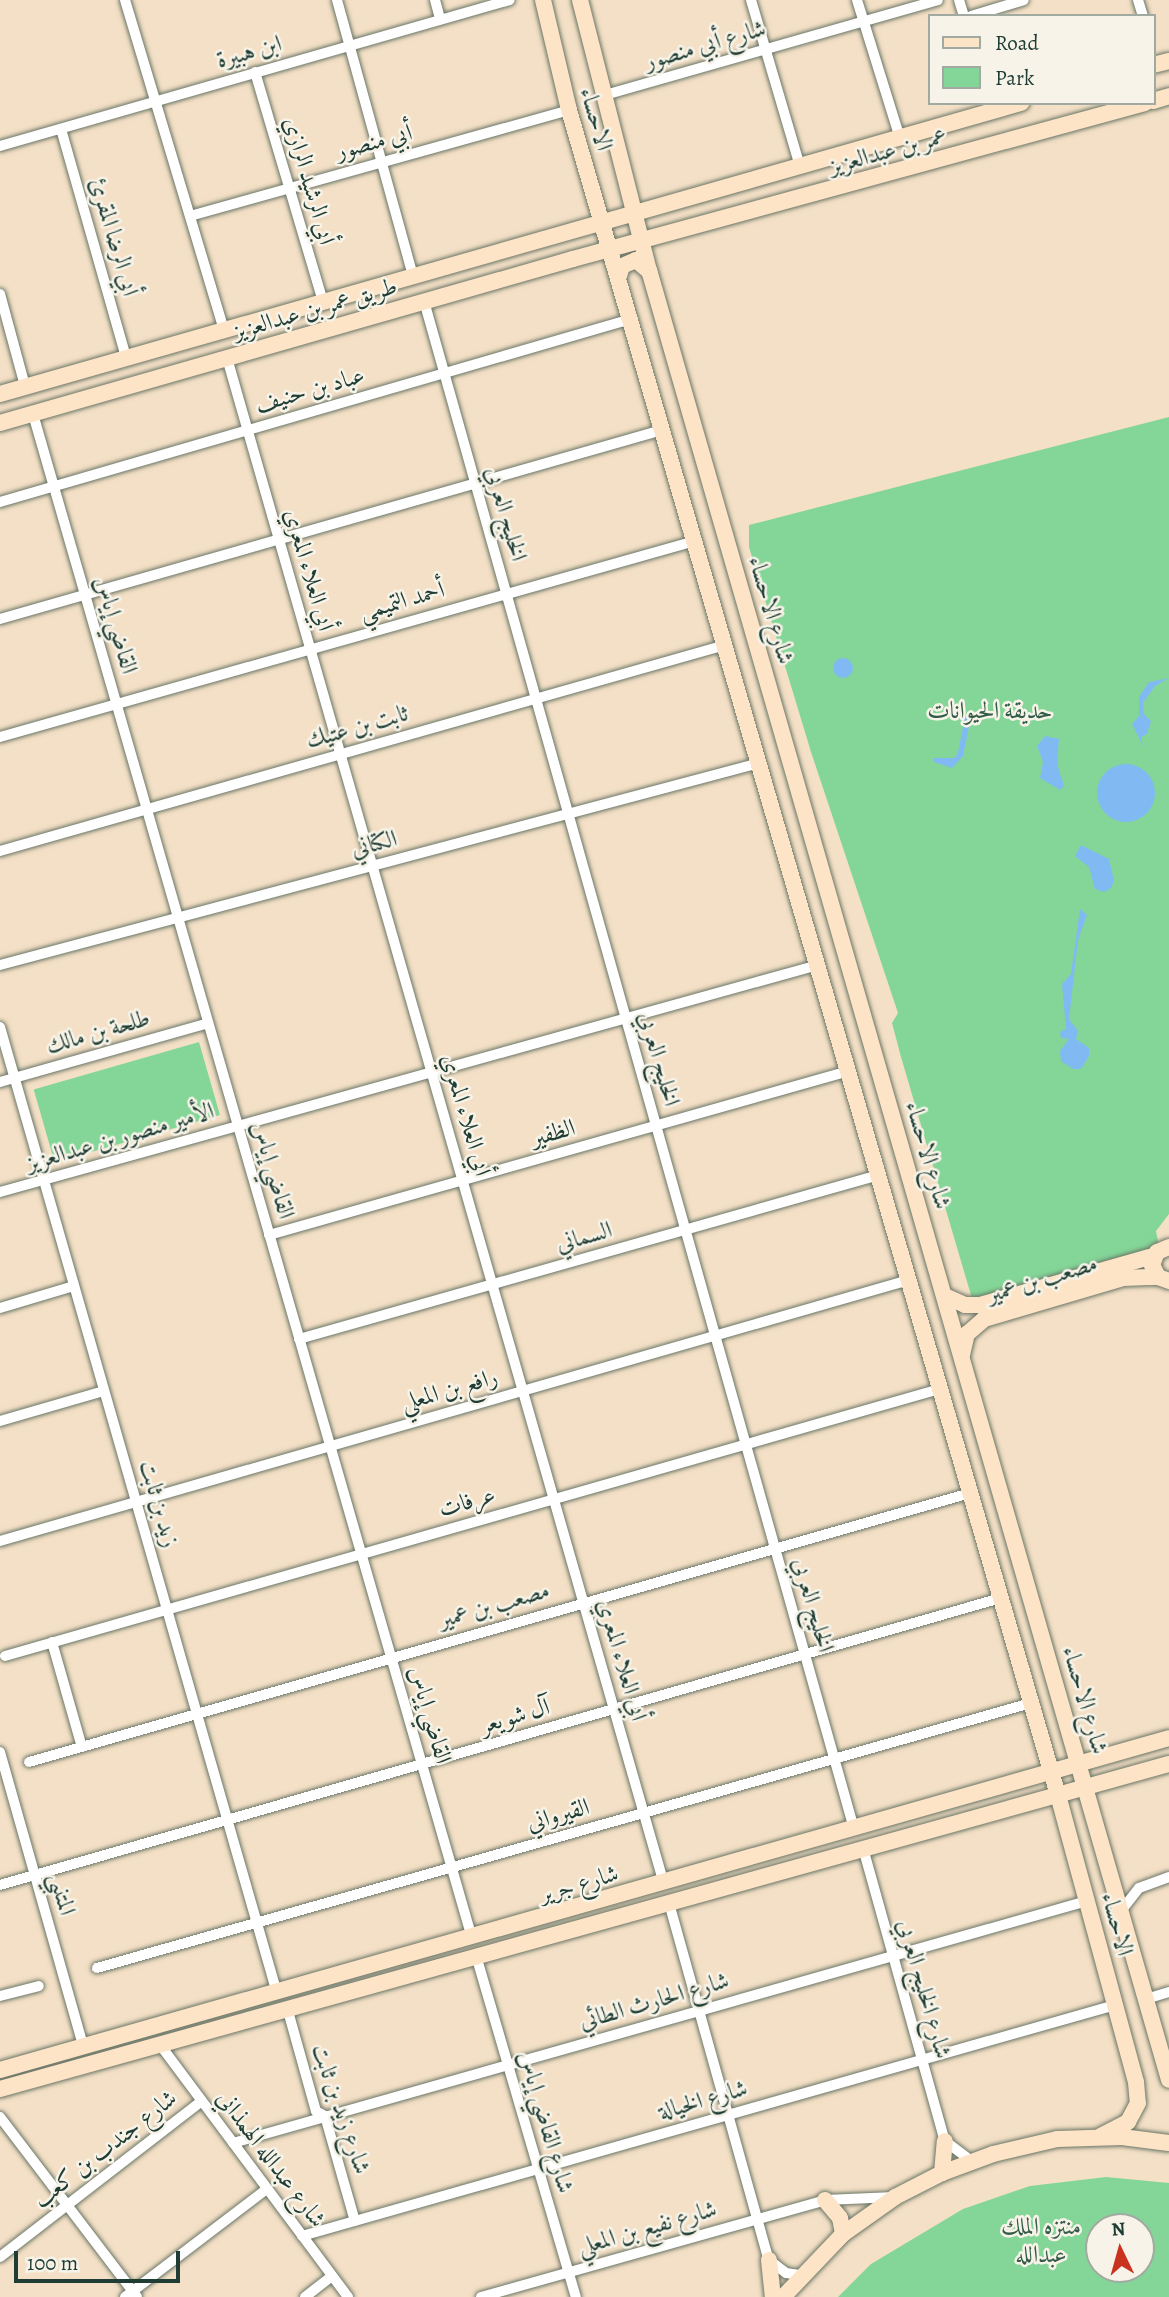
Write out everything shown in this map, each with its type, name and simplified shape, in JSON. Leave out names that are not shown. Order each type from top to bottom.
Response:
[{"type":"main road","name":"الاحساء","points":[[543,0],[569,110],[611,249]]},
{"type":"main road","name":"الاحساء","points":[[580,0],[642,242]]},
{"type":"main road","name":"عمر بن عبدالعزيز","points":[[642,242],[1138,105]]},
{"type":"main road","name":"عمر بن عبدالعزيز","points":[[634,212],[900,138],[993,107]]},
{"type":"main road","points":[[596,197],[613,210],[627,201],[629,190]]},
{"type":"main road","points":[[666,204],[652,211],[646,221],[650,233],[666,236]]},
{"type":"main road","name":"طريق عمر بن عبدالعزيز","points":[[0,394],[634,212]]},
{"type":"main road","points":[[573,259],[594,240],[590,231],[574,229]]},
{"type":"main road","name":"طريق عمر بن عبدالعزيز","points":[[0,423],[424,301],[642,242]]},
{"type":"main road","name":"شارع الاحساء","points":[[642,242],[1169,2080]]},
{"type":"main road","points":[[611,249],[1058,1795]]},
{"type":"main road","points":[[619,276],[622,266],[636,260],[650,272]]},
{"type":"main road","name":"مصعب بن عمير","points":[[962,1357],[967,1334],[982,1312],[1153,1256],[1169,1247]]},
{"type":"main road","name":"مصعب بن عمير","points":[[1153,1256],[1152,1265],[1166,1281]]},
{"type":"main road","name":"مصعب بن عمير","points":[[945,1296],[982,1312],[1123,1279],[1166,1281]]},
{"type":"main road","points":[[1041,1738],[1050,1748],[1060,1750],[1066,1745],[1069,1729]]},
{"type":"main road","name":"شارع جرير","points":[[0,2070],[664,1884],[1169,1738]]},
{"type":"main road","points":[[1105,1756],[1093,1765],[1091,1775],[1097,1781],[1112,1780]]},
{"type":"main road","name":"شارع جرير","points":[[0,2089],[477,1959],[863,1848],[1169,1764]]},
{"type":"main road","points":[[1024,1780],[1038,1780],[1043,1786],[1041,1797],[1029,1803]]},
{"type":"main road","name":"الاحساء","points":[[1058,1795],[1138,2093],[1134,2113],[1120,2129],[1100,2136]]},
{"type":"main road","points":[[1067,1829],[1067,1810],[1074,1804],[1084,1806],[1096,1822]]},
{"type":"main road","points":[[783,2297],[801,2275],[843,2234],[895,2197],[972,2161],[1035,2143],[1100,2136],[1169,2143]]},
{"type":"main road","points":[[942,2173],[945,2141]]},
{"type":"main road","points":[[825,2200],[840,2218],[843,2234]]},
{"type":"main road","points":[[769,2260],[774,2297]]},
{"type":"street","points":[[337,0],[413,276]]},
{"type":"street","points":[[435,0],[440,19]]},
{"type":"street","name":"ابن هبيرة","points":[[0,146],[510,0]]},
{"type":"street","points":[[751,0],[800,166]]},
{"type":"street","points":[[857,0],[900,138]]},
{"type":"street","name":"شارع أبي منصور","points":[[605,95],[938,0]]},
{"type":"street","points":[[978,14],[1024,0]]},
{"type":"street","points":[[127,1],[152,102],[224,330]]},
{"type":"street","name":"أبي الرشيد الرازي","points":[[255,72],[323,301]]},
{"type":"street","name":"أبي منصور","points":[[190,216],[287,186],[569,110]]},
{"type":"street","name":"أبي الرضا المقرئ","points":[[61,129],[126,357]]},
{"type":"street","points":[[0,295],[25,386]]},
{"type":"street","name":"الخليج العربي","points":[[424,301],[854,1829]]},
{"type":"street","name":"عباد بن حنيف","points":[[0,502],[631,319]]},
{"type":"street","name":"أبي العلاء المعري","points":[[227,358],[664,1884]]},
{"type":"street","name":"القاضي إياس","points":[[33,414],[472,1938]]},
{"type":"street","points":[[0,619],[662,430]]},
{"type":"street","name":"أحمد التميمي","points":[[0,737],[695,541]]},
{"type":"street","name":"ثابت بن عتيك","points":[[0,850],[725,645]]},
{"type":"street","name":"الكتاني","points":[[0,965],[759,764]]},
{"type":"street","name":"الأمير منصور بن عبدالعزيز","points":[[0,1192],[818,965]]},
{"type":"street","name":"طلحة بن مالك","points":[[0,1082],[208,1023]]},
{"type":"street","name":"زيد بن ثابت","points":[[0,1027],[277,1993]]},
{"type":"street","name":"الظفير","points":[[269,1235],[849,1071]]},
{"type":"street","name":"السماني","points":[[299,1339],[879,1175]]},
{"type":"street","name":"رافع بن المعلي","points":[[0,1541],[909,1280]]},
{"type":"street","points":[[0,1308],[74,1286]]},
{"type":"street","name":"عرفات","points":[[5,1656],[940,1389]]},
{"type":"street","points":[[0,1421],[104,1391]]},
{"type":"street","name":"مصعب بن عمير","points":[[29,1762],[970,1493]]},
{"type":"street","name":"آل شويعر","points":[[0,1885],[1001,1598]]},
{"type":"street","points":[[52,1642],[82,1747]]},
{"type":"street","name":"القيرواني","points":[[97,1968],[1031,1703]]},
{"type":"street","name":"المتنبي","points":[[0,1752],[84,2048]]},
{"type":"street","name":"شارع الخليج العربي","points":[[863,1848],[945,2141]]},
{"type":"street","points":[[1121,1911],[1133,1893],[1152,1882],[1169,1877]]},
{"type":"street","name":"شارع الحارث الطائي","points":[[233,2143],[1087,1900]]},
{"type":"street","points":[[669,1903],[769,2260],[786,2273],[801,2275]]},
{"type":"street","name":"شارع القاضي إياس","points":[[477,1959],[576,2297]]},
{"type":"street","points":[[0,1996],[39,1986]]},
{"type":"street","points":[[1146,1999],[1169,1992]]},
{"type":"street","name":"شارع الخيالة","points":[[302,2236],[1115,2005]]},
{"type":"street","name":"شارع زيد بن ثابت","points":[[288,2011],[316,2110],[326,2116],[355,2221]]},
{"type":"street","name":"شارع عبدالله الهمذاني","points":[[161,2046],[348,2297]]},
{"type":"street","name":"شارع جندب بن كعب","points":[[0,2257],[202,2101]]},
{"type":"street","points":[[0,2117],[68,2204],[131,2295],[267,2189]]},
{"type":"street","points":[[945,2141],[972,2161]]},
{"type":"street","name":"شارع نفيع بن المعلي","points":[[481,2297],[825,2200],[895,2197]]},
{"type":"street","points":[[305,2297],[332,2276]]},
{"type":"green space","name":"حديقة الحيوانات","points":[[1169,417],[1169,1214],[1156,1231],[1159,1246],[973,1302],[892,1023],[898,1013],[811,752],[749,547],[749,525]]},
{"type":"green space","points":[[199,1042],[220,1115],[55,1162],[34,1089]]},
{"type":"green space","name":"منتزه الملك عبدالله","points":[[1106,2177],[1169,2183],[1169,2297],[838,2297],[871,2264],[963,2209],[1030,2186]]},
{"type":"water","points":[[839,658],[847,658],[853,668],[847,678],[839,678],[833,672],[833,664]]},
{"type":"water","points":[[1169,678],[1155,686],[1143,703],[1144,714],[1151,721],[1147,734],[1141,737],[1143,746],[1132,724],[1139,716],[1139,697],[1149,682]]},
{"type":"water","points":[[946,709],[960,709],[970,722],[963,756],[952,768],[934,762],[933,758],[955,758],[958,752],[964,722]]},
{"type":"water","points":[[1045,736],[1059,739],[1057,764],[1064,786],[1060,790],[1040,778],[1043,762],[1037,746]]},
{"type":"water","points":[[1126,764],[1137,766],[1150,777],[1155,793],[1153,804],[1142,817],[1126,822],[1115,820],[1102,809],[1097,793],[1099,782],[1110,769]]},
{"type":"water","points":[[1081,845],[1109,859],[1114,881],[1111,888],[1104,892],[1095,889],[1089,867],[1075,856]]},
{"type":"water","points":[[1080,909],[1087,915],[1078,940],[1069,1019],[1078,1031],[1076,1039],[1089,1048],[1089,1056],[1081,1069],[1073,1069],[1061,1061],[1060,1051],[1069,1039],[1061,1038],[1060,1032],[1066,1029],[1062,984],[1071,974]]}]
